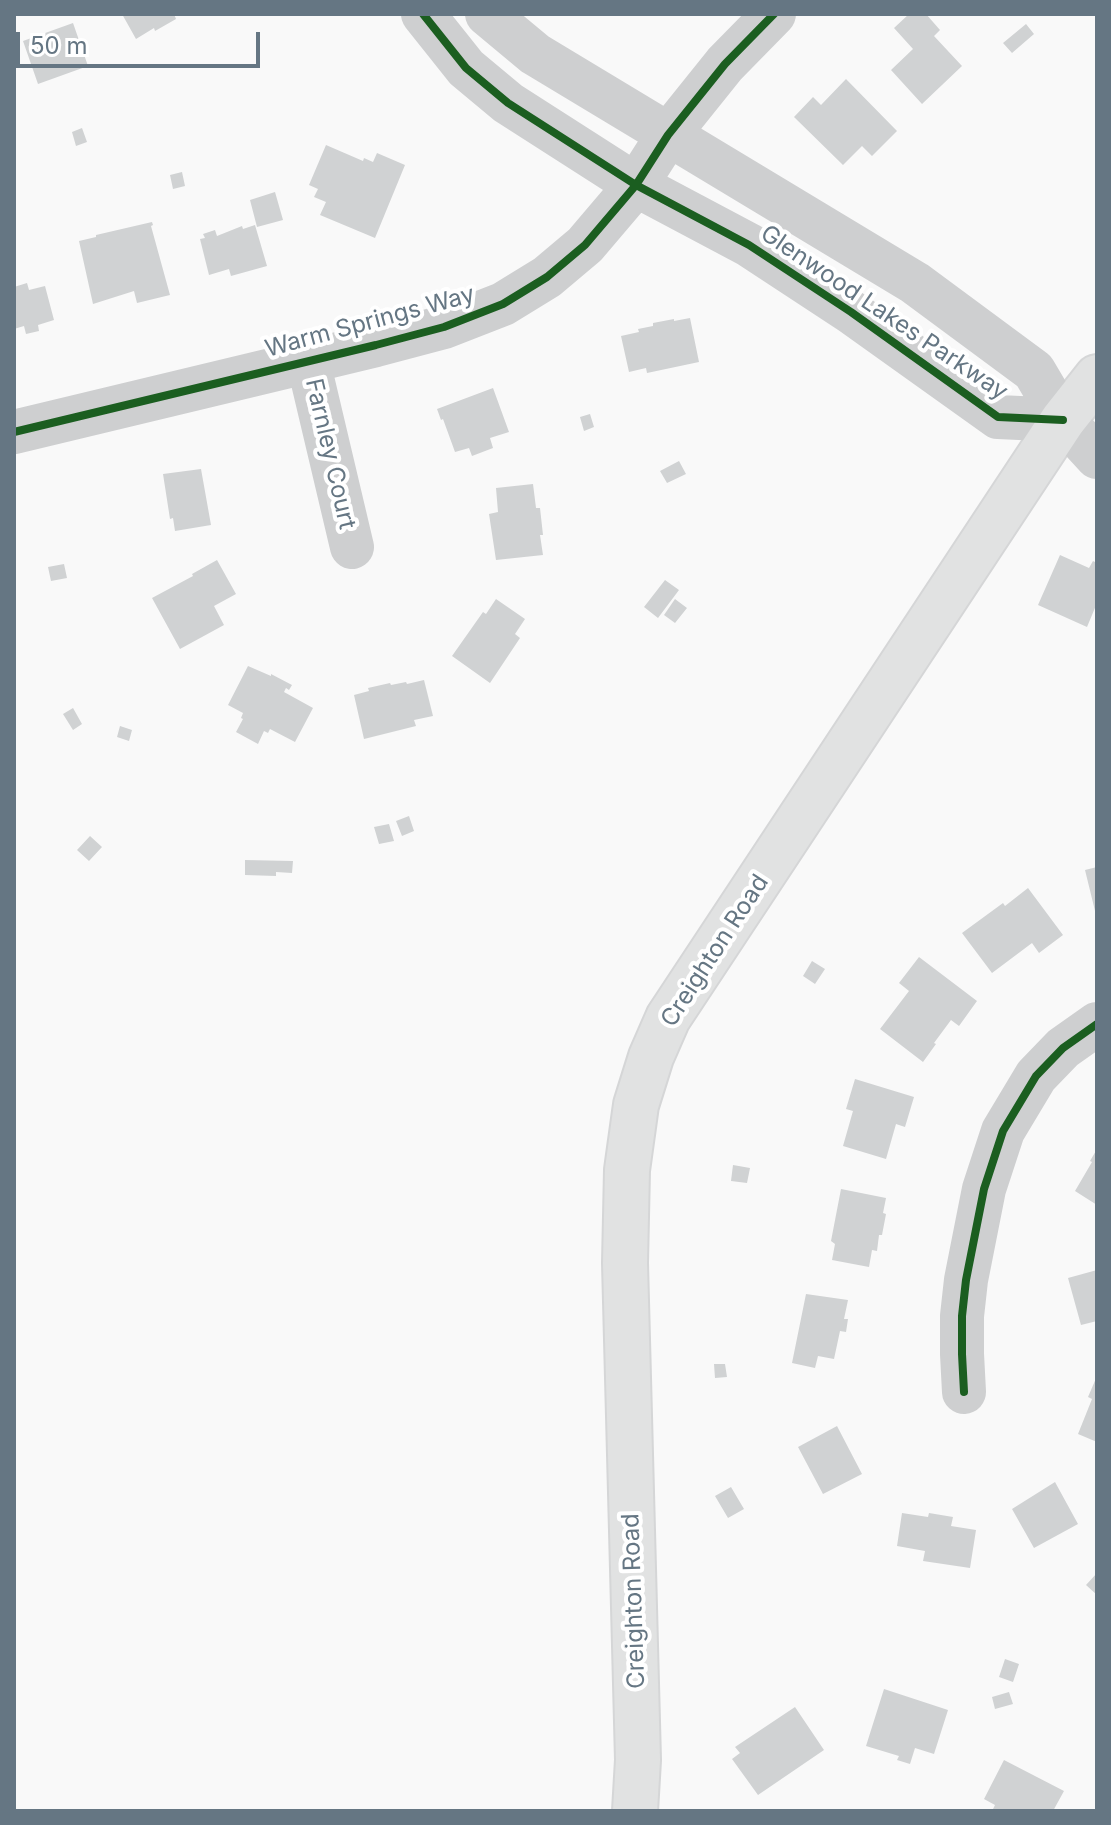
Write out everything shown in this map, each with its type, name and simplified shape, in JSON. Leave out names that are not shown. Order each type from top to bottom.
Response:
[{"type":"main road","name":"Creighton Road","points":[[635,1811],[638,1760],[625,1263],[627,1170],[636,1105],[651,1057],[668,1018],[1063,420],[1097,377]]},
{"type":"street","name":"Glenwood Lakes Parkway","points":[[423,14],[466,68],[508,103],[636,185],[749,245],[851,312],[998,417],[1063,420]]},
{"type":"street","name":"Glenwood Lakes Parkway","points":[[487,14],[535,54],[915,283],[1034,371],[1063,420]]},
{"type":"street","name":"Warm Springs Way","points":[[14,432],[444,327],[503,304],[547,277],[585,245],[636,185],[668,135],[725,64],[774,14]]},
{"type":"street","name":"Farnley Court","points":[[308,361],[352,547]]},
{"type":"street","points":[[1063,420],[1097,457]]},
{"type":"street","points":[[964,1392],[962,1316],[966,1280],[984,1189],[1003,1131],[1036,1076],[1063,1048],[1097,1024]]},
{"type":"building","points":[[122,14],[174,14],[176,19],[136,39]]},
{"type":"building","points":[[909,14],[926,14],[940,30],[934,36],[962,66],[922,104],[891,70],[913,49],[894,28]]},
{"type":"building","points":[[73,23],[88,66],[38,84],[23,41]]},
{"type":"building","points":[[1026,24],[1034,34],[1012,53],[1003,43]]},
{"type":"building","points":[[846,79],[897,131],[872,156],[862,146],[843,165],[794,117],[813,97],[821,105]]},
{"type":"building","points":[[82,128],[87,142],[76,146],[72,132]]},
{"type":"building","points":[[326,145],[363,161],[364,158],[373,162],[377,153],[405,165],[375,238],[320,215],[326,202],[314,197],[318,189],[309,185]]},
{"type":"building","points":[[182,172],[185,186],[173,189],[170,175]]},
{"type":"building","points":[[275,192],[283,220],[257,227],[250,200]]},
{"type":"building","points":[[152,222],[170,295],[137,303],[134,291],[93,304],[79,241]]},
{"type":"building","points":[[255,225],[267,266],[231,276],[229,269],[209,275],[200,239],[205,238],[203,234],[215,230],[217,236],[242,226],[243,229]]},
{"type":"building","points":[[27,283],[29,290],[45,286],[54,320],[38,325],[39,331],[26,334],[24,326],[14,329],[14,287]]},
{"type":"building","points":[[690,318],[699,362],[647,373],[646,368],[629,372],[621,336],[639,332],[638,329],[653,326],[653,323]]},
{"type":"building","points":[[493,388],[509,432],[490,438],[493,448],[472,456],[469,448],[455,452],[437,409]]},
{"type":"building","points":[[590,414],[594,427],[584,431],[580,417]]},
{"type":"building","points":[[679,461],[686,474],[667,483],[660,471]]},
{"type":"building","points":[[201,469],[211,525],[175,531],[173,518],[170,519],[163,474]]},
{"type":"building","points":[[533,484],[536,508],[540,508],[543,555],[496,560],[489,514],[498,512],[496,488]]},
{"type":"building","points":[[1060,555],[1089,568],[1093,561],[1097,563],[1097,603],[1087,627],[1038,605]]},
{"type":"building","points":[[217,560],[236,594],[214,606],[224,625],[180,649],[152,598]]},
{"type":"building","points":[[64,564],[67,578],[51,581],[48,567]]},
{"type":"building","points":[[665,580],[679,590],[658,618],[644,607]]},
{"type":"building","points":[[496,599],[525,619],[515,634],[520,638],[490,683],[452,656]]},
{"type":"building","points":[[675,599],[687,608],[675,623],[664,615]]},
{"type":"building","points":[[248,666],[292,685],[284,692],[313,708],[295,742],[270,729],[268,733],[264,731],[258,744],[236,732],[243,713],[228,705]]},
{"type":"building","points":[[424,680],[433,716],[414,720],[416,726],[364,739],[354,695],[390,683],[407,684]]},
{"type":"building","points":[[73,708],[82,724],[73,730],[63,714]]},
{"type":"building","points":[[120,726],[132,730],[129,741],[117,737]]},
{"type":"building","points":[[409,816],[414,831],[402,836],[396,821]]},
{"type":"building","points":[[389,824],[394,841],[379,844],[374,827]]},
{"type":"building","points":[[90,836],[102,847],[89,861],[77,850]]},
{"type":"building","points":[[245,860],[293,861],[292,873],[245,875]]},
{"type":"building","points":[[1097,867],[1097,915],[1096,915],[1085,870]]},
{"type":"building","points":[[1028,888],[1063,935],[1039,953],[1032,943],[992,973],[962,933]]},
{"type":"building","points":[[919,957],[977,1001],[959,1026],[951,1020],[923,1062],[880,1029],[909,991],[899,983]]},
{"type":"building","points":[[812,961],[825,969],[815,984],[803,976]]},
{"type":"building","points":[[855,1079],[914,1097],[905,1127],[896,1124],[886,1159],[843,1146],[853,1111],[846,1109]]},
{"type":"building","points":[[1097,1149],[1097,1205],[1075,1191]]},
{"type":"building","points":[[733,1165],[750,1168],[747,1183],[731,1181]]},
{"type":"building","points":[[841,1189],[886,1198],[882,1235],[879,1235],[877,1251],[872,1250],[869,1267],[832,1260],[835,1244],[831,1241]]},
{"type":"building","points":[[1097,1270],[1097,1321],[1081,1325],[1068,1278]]},
{"type":"building","points":[[806,1294],[848,1300],[844,1319],[848,1319],[846,1332],[840,1331],[834,1359],[818,1356],[815,1368],[792,1363]]},
{"type":"building","points":[[714,1364],[725,1364],[727,1377],[715,1378]]},
{"type":"building","points":[[1097,1376],[1097,1442],[1078,1434],[1092,1399],[1088,1397]]},
{"type":"building","points":[[837,1426],[862,1474],[823,1494],[798,1447]]},
{"type":"building","points":[[1055,1482],[1078,1524],[1034,1548],[1012,1509]]},
{"type":"building","points":[[731,1487],[744,1509],[728,1518],[715,1496]]},
{"type":"building","points":[[902,1513],[953,1517],[951,1526],[976,1530],[970,1568],[923,1561],[925,1551],[897,1546]]},
{"type":"building","points":[[1097,1573],[1097,1595],[1086,1585]]},
{"type":"building","points":[[1005,1659],[1019,1664],[1013,1682],[999,1677]]},
{"type":"building","points":[[884,1689],[948,1710],[934,1754],[915,1748],[910,1764],[897,1760],[899,1756],[866,1746]]},
{"type":"building","points":[[1009,1692],[1013,1704],[995,1709],[992,1697]]},
{"type":"building","points":[[795,1707],[824,1750],[758,1795],[732,1759],[740,1753],[735,1747]]},
{"type":"building","points":[[1004,1760],[1064,1791],[1053,1811],[992,1811],[995,1805],[984,1799]]},
{"type":"cycle path","points":[[423,14],[466,68],[508,103],[636,185],[749,245],[851,312],[998,417],[1063,420]]},
{"type":"cycle path","points":[[14,432],[376,345],[444,327],[503,304],[547,277],[585,245],[636,185],[668,135],[725,64],[774,14]]},
{"type":"cycle path","points":[[964,1392],[962,1316],[966,1280],[984,1189],[1003,1131],[1036,1076],[1063,1048],[1097,1024]]}]
